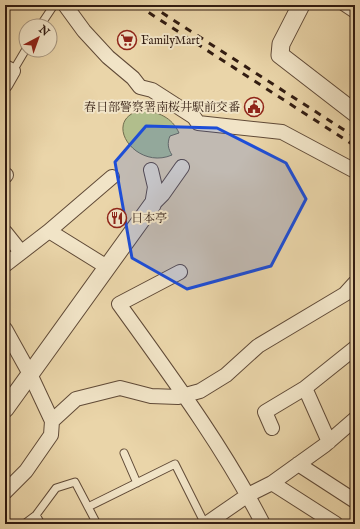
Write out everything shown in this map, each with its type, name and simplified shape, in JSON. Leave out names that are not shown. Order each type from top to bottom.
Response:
[{"type":"street","points":[[65,5],[113,66],[133,78],[140,87],[152,90],[194,117],[198,123],[282,132],[355,171]]},
{"type":"street","points":[[301,5],[281,44],[280,55],[355,112]]},
{"type":"street","points":[[5,85],[9,69]]},
{"type":"street","points":[[5,409],[152,205],[163,194],[182,167]]},
{"type":"street","points":[[151,170],[155,187],[152,205]]},
{"type":"street","points":[[5,265],[49,231],[112,177]]},
{"type":"street","points":[[49,231],[107,268]]},
{"type":"street","points":[[5,232],[21,252]]},
{"type":"street","points":[[180,272],[119,304],[185,395],[248,495],[263,524]]},
{"type":"street","points":[[52,421],[76,400],[120,388],[151,396],[178,397],[200,391],[226,375],[258,346],[345,294],[355,283]]},
{"type":"street","points":[[5,329],[30,374],[52,421],[51,436],[26,471],[5,492]]},
{"type":"street","points":[[272,428],[265,412],[305,388],[355,348]]},
{"type":"street","points":[[305,388],[329,442]]},
{"type":"street","points":[[205,524],[248,495],[272,483],[329,442],[349,433],[355,419]]},
{"type":"street","points":[[298,464],[355,501]]},
{"type":"street","points":[[272,483],[336,524]]},
{"type":"lane","points":[[45,18],[54,5]]},
{"type":"lane","points":[[340,5],[355,15]]},
{"type":"lane","points":[[9,69],[18,58]]},
{"type":"lane","points":[[124,452],[137,483]]},
{"type":"lane","points":[[88,507],[175,464],[205,524]]},
{"type":"lane","points":[[24,524],[36,515],[56,488],[75,482],[97,524]]},
{"type":"lane","points":[[36,515],[41,524]]},
{"type":"highlighted area","points":[[146,126],[217,128],[286,163],[306,199],[271,266],[187,289],[132,258],[115,162]]},
{"type":"green space","points":[[142,110],[154,112],[164,116],[173,123],[179,133],[170,136],[168,141],[172,155],[158,158],[146,156],[135,150],[127,142],[123,132],[124,123],[130,115]]},
{"type":"railway","points":[[137,5],[355,146]]},
{"type":"railway","points":[[150,5],[355,137]]},
{"type":"place","name":"FamilyMart","points":[[127,40]]},
{"type":"place","name":"春日部警察署南桜井駅前交番","points":[[254,107]]},
{"type":"place","name":"日本亭","points":[[117,218]]}]
